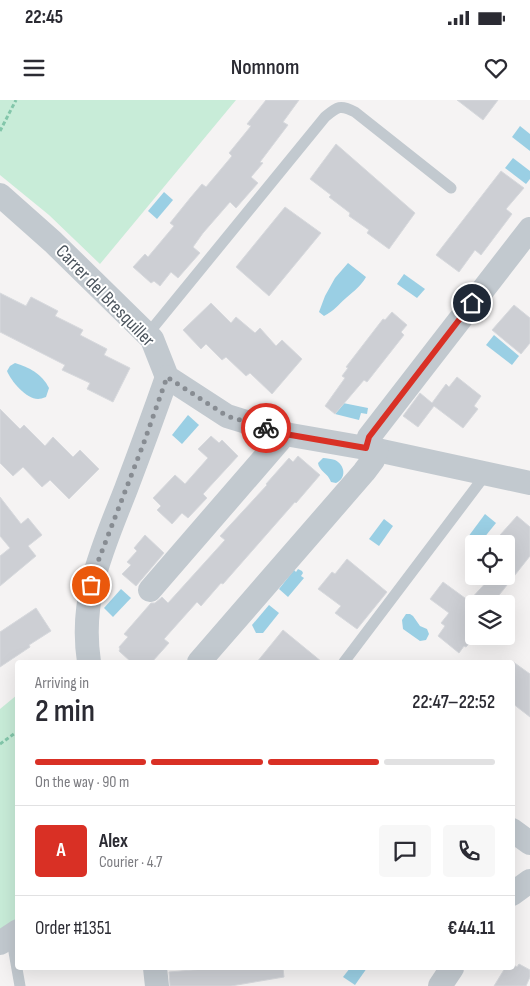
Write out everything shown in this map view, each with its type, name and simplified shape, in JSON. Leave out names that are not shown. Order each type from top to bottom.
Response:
[{"type":"street","name":"Carrer del Bresquiller","points":[[4,205],[53,242],[148,335],[158,352],[167,377]]},
{"type":"street","points":[[201,660],[364,472],[373,460],[369,437],[530,229]]},
{"type":"street","points":[[89,660],[87,607],[93,578],[167,377],[227,416],[285,434],[371,449],[530,483]]},
{"type":"street","points":[[150,590],[285,434]]},
{"type":"street","points":[[515,832],[530,843]]},
{"type":"street","points":[[515,892],[530,881]]},
{"type":"street","points":[[155,970],[157,986]]},
{"type":"street","points":[[440,986],[451,970]]},
{"type":"lane","points":[[148,335],[325,117],[335,108],[341,106],[355,112],[451,188]]},
{"type":"lane","points":[[346,660],[486,474]]},
{"type":"lane","points":[[10,936],[15,961]]},
{"type":"lane","points":[[17,970],[20,986]]},
{"type":"path","points":[[0,131],[16,100]]},
{"type":"path","points":[[0,744],[15,733]]},
{"type":"green space","points":[[0,100],[236,100],[100,264],[49,215],[0,175]]},
{"type":"green space","points":[[15,697],[15,922],[0,933],[0,709]]},
{"type":"water","points":[[520,126],[530,134],[530,151],[512,137]]},
{"type":"water","points":[[513,158],[530,171],[530,179],[526,184],[505,168]]},
{"type":"water","points":[[164,192],[173,200],[157,219],[148,211]]},
{"type":"water","points":[[348,263],[366,277],[357,288],[324,316],[319,312],[325,296],[335,278]]},
{"type":"water","points":[[404,274],[425,289],[417,298],[397,284]]},
{"type":"water","points":[[494,335],[519,356],[512,365],[486,345]]},
{"type":"water","points":[[15,363],[30,369],[43,379],[49,388],[46,397],[33,398],[20,389],[7,371]]},
{"type":"water","points":[[338,402],[368,408],[367,414],[361,413],[359,420],[335,414]]},
{"type":"water","points":[[188,415],[199,425],[182,444],[172,435]]},
{"type":"water","points":[[323,458],[335,460],[341,465],[343,475],[340,481],[336,483],[331,482],[319,466],[318,463]]},
{"type":"water","points":[[485,514],[496,523],[486,535],[469,535]]},
{"type":"water","points":[[384,519],[393,526],[379,546],[369,539]]},
{"type":"water","points":[[298,569],[302,571],[301,576],[304,578],[288,597],[279,589],[294,570],[296,572]]},
{"type":"water","points":[[121,589],[131,598],[113,617],[104,608]]},
{"type":"water","points":[[269,605],[279,613],[263,633],[256,633],[252,625]]},
{"type":"water","points":[[406,614],[413,616],[420,626],[427,629],[429,634],[426,640],[420,641],[403,629],[402,620]]},
{"type":"water","points":[[348,970],[366,970],[355,985],[343,977]]},
{"type":"building","points":[[266,100],[299,100],[283,122],[288,125],[260,162],[263,163],[251,177],[258,183],[236,208],[230,202],[203,233],[193,247],[200,253],[178,278],[171,272],[160,286],[154,281],[151,283],[133,267],[145,254],[148,257],[174,226],[170,223],[191,197],[202,184],[206,187],[232,156],[229,153],[251,126],[247,124]]},
{"type":"building","points":[[457,100],[498,100],[483,120]]},
{"type":"building","points":[[336,144],[415,213],[389,249],[367,233],[369,230],[349,216],[350,213],[310,179]]},
{"type":"building","points":[[501,171],[524,188],[506,209],[512,214],[481,255],[475,250],[459,272],[436,255]]},
{"type":"building","points":[[285,207],[321,233],[269,296],[236,267]]},
{"type":"building","points":[[0,293],[26,306],[31,297],[58,311],[55,316],[83,330],[80,335],[107,349],[104,355],[130,368],[113,402],[87,389],[90,383],[62,370],[65,365],[0,332]]},
{"type":"building","points":[[211,303],[231,323],[236,317],[255,333],[260,328],[276,346],[282,340],[302,359],[272,394],[250,373],[246,376],[226,357],[222,360],[206,344],[201,349],[183,330]]},
{"type":"building","points":[[514,305],[530,318],[530,343],[521,354],[492,330]]},
{"type":"building","points":[[392,312],[407,325],[401,332],[404,335],[367,382],[364,380],[335,414],[325,406],[345,378],[342,376],[348,368],[346,367],[383,319],[385,320]]},
{"type":"building","points":[[457,377],[481,396],[474,406],[478,409],[463,428],[434,406],[418,427],[403,416],[420,393],[432,403],[446,384],[449,387]]},
{"type":"building","points":[[0,409],[20,429],[24,425],[45,446],[53,437],[73,457],[80,450],[99,469],[69,499],[50,480],[42,487],[23,467],[13,476],[0,463]]},
{"type":"building","points":[[211,436],[219,443],[222,440],[238,456],[203,494],[207,498],[188,518],[182,513],[172,524],[157,510],[161,506],[153,498],[175,475],[185,484],[208,458],[198,449]]},
{"type":"building","points":[[298,456],[320,475],[223,584],[221,583],[201,606],[197,602],[164,639],[169,643],[154,660],[129,660],[119,651],[119,647],[128,637],[124,634],[151,603],[155,603],[162,597],[168,603],[225,540],[220,536],[289,458],[293,462]]},
{"type":"building","points":[[0,497],[21,524],[28,518],[42,535],[28,546],[36,556],[0,586],[0,556],[10,548],[0,536]]},
{"type":"building","points":[[517,516],[530,527],[530,556],[515,575],[515,535],[500,535]]},
{"type":"building","points":[[145,535],[164,553],[136,586],[122,574],[131,565],[127,562],[137,551],[134,548]]},
{"type":"building","points":[[347,559],[387,592],[357,629],[335,613],[341,606],[318,589],[332,572],[335,574]]},
{"type":"building","points":[[443,582],[465,598],[465,645],[468,645],[464,646],[459,653],[438,636],[445,626],[441,623],[449,613],[430,599]]},
{"type":"building","points":[[484,585],[507,585],[499,595],[475,595]]},
{"type":"building","points":[[36,608],[51,631],[0,667],[0,632]]},
{"type":"building","points":[[283,630],[320,660],[259,660]]},
{"type":"building","points":[[515,663],[530,674],[530,717],[515,705]]},
{"type":"building","points":[[519,964],[530,970],[530,977],[526,986],[494,986],[504,970],[515,970],[515,966],[517,967]]},
{"type":"building","points":[[192,970],[283,970],[284,977],[231,986],[170,986],[169,972]]},
{"type":"way so far","points":[[91,585],[97,564],[167,377],[227,416],[266,428]]},
{"type":"route","points":[[266,428],[285,434],[366,448],[369,437],[472,303]]}]
